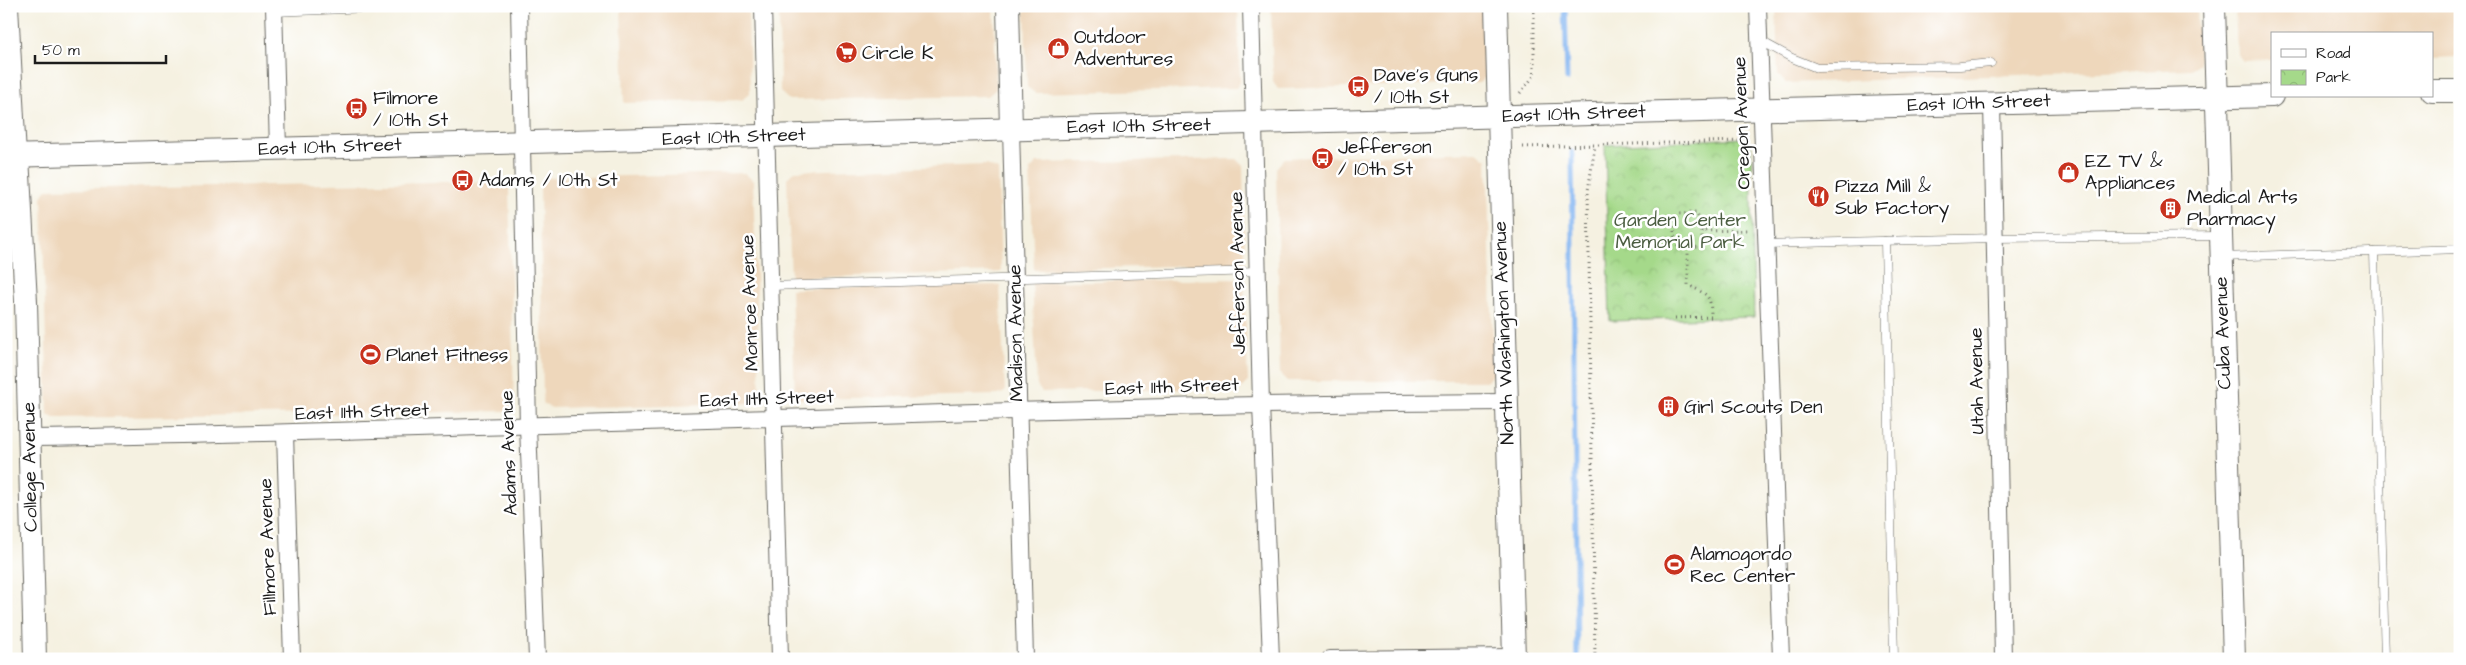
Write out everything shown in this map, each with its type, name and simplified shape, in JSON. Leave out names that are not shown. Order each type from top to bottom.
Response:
[{"type":"main road","name":"Madison Avenue","points":[[1008,6],[1011,129]]},
{"type":"main road","name":"North Washington Avenue","points":[[1496,6],[1514,658]]},
{"type":"main road","name":"Cuba Avenue","points":[[2214,6],[2215,97],[2234,659]]},
{"type":"main road","points":[[2434,91],[2460,91]]},
{"type":"main road","name":"East 10th Street","points":[[12,156],[2271,96]]},
{"type":"main road","name":"College Avenue","points":[[12,156],[26,302],[35,659]]},
{"type":"street","name":"College Avenue","points":[[10,6],[12,156]]},
{"type":"street","name":"Adams Avenue","points":[[519,6],[528,426],[537,659]]},
{"type":"street","name":"Monroe Avenue","points":[[763,6],[780,659]]},
{"type":"street","name":"Jefferson Avenue","points":[[1251,6],[1261,404],[1271,659]]},
{"type":"street","name":"Oregon Avenue","points":[[1758,6],[1781,659]]},
{"type":"street","points":[[274,9],[278,149]]},
{"type":"street","name":"Utah Avenue","points":[[1992,103],[2003,659]]},
{"type":"street","name":"Madison Avenue","points":[[1011,129],[1025,659]]},
{"type":"street","name":"East 11th Street","points":[[29,438],[285,434],[1261,404],[1506,402]]},
{"type":"street","name":"Fillmore Avenue","points":[[285,434],[292,659]]},
{"type":"street","points":[[1330,659],[1514,658]]},
{"type":"lane","points":[[274,9],[415,6]]},
{"type":"lane","points":[[1759,40],[1792,58],[1817,68],[1960,66],[1991,63]]},
{"type":"lane","points":[[1766,244],[1994,238],[2374,252],[2460,249]]},
{"type":"lane","points":[[1885,241],[1894,659]]},
{"type":"lane","points":[[2374,252],[2385,659]]},
{"type":"lane","points":[[769,286],[1258,271]]},
{"type":"path","points":[[1520,93],[1534,76],[1534,6]]},
{"type":"path","points":[[1523,147],[1740,141],[1747,146],[1747,156]]},
{"type":"path","points":[[1595,146],[1588,191],[1595,659]]},
{"type":"path","points":[[1696,213],[1701,222],[1702,231],[1702,247],[1679,248],[1674,239],[1674,225],[1678,214],[1696,213]]},
{"type":"path","points":[[1749,221],[1749,239]]},
{"type":"path","points":[[1702,231],[1749,230]]},
{"type":"path","points":[[1675,318],[1711,317],[1711,301],[1707,294],[1688,285],[1688,248]]},
{"type":"shaded area","points":[[621,6],[748,6],[750,93],[742,100],[624,103]]},
{"type":"shaded area","points":[[779,6],[994,6],[996,89],[988,96],[789,100],[780,92]]},
{"type":"shaded area","points":[[1025,6],[1238,6],[1240,82],[1236,88],[1035,93],[1027,87]]},
{"type":"shaded area","points":[[1271,6],[1485,6],[1486,77],[1479,83],[1278,89],[1273,82]]},
{"type":"shaded area","points":[[1776,6],[2197,6],[2199,63],[2191,69],[1786,83],[1778,75]]},
{"type":"shaded area","points":[[2235,6],[2460,6],[2460,57],[2434,58],[2434,32],[2271,32],[2271,60],[2243,61],[2237,54]]},
{"type":"shaded area","points":[[1477,152],[1487,160],[1494,373],[1487,381],[1287,381],[1280,374],[1276,168],[1285,158]]},
{"type":"shaded area","points":[[1236,159],[1243,166],[1245,264],[1034,270],[1030,170],[1037,163]]},
{"type":"shaded area","points":[[987,165],[998,170],[1001,272],[791,278],[787,178],[795,171]]},
{"type":"shaded area","points":[[745,173],[753,181],[760,397],[754,403],[550,408],[543,403],[540,186],[546,178]]},
{"type":"shaded area","points":[[504,181],[509,188],[514,404],[509,411],[54,418],[48,415],[42,197],[47,189]]},
{"type":"shaded area","points":[[1244,279],[1248,382],[1242,388],[1042,392],[1037,386],[1032,282]]},
{"type":"shaded area","points":[[1000,285],[1005,392],[998,395],[800,399],[795,395],[791,289]]},
{"type":"green space","name":"Garden Center Memorial Park","points":[[1742,138],[1751,143],[1754,317],[1610,321],[1605,145]]},
{"type":"waterway","points":[[1565,6],[1567,79]]},
{"type":"waterway","points":[[1572,152],[1577,659]]},
{"type":"place","name":"Outdoor Adventures","points":[[1058,48]]},
{"type":"place","name":"Circle K","points":[[846,53]]},
{"type":"place","name":"Dave's Guns / 10th St","points":[[1358,86]]},
{"type":"place","name":"Filmore / 10th St","points":[[357,109]]},
{"type":"place","name":"Jefferson / 10th St","points":[[1322,158]]},
{"type":"place","name":"EZ TV & Appliances","points":[[2069,172]]},
{"type":"place","name":"Adams / 10th St","points":[[463,180]]},
{"type":"place","name":"Pizza Mill & Sub Factory","points":[[1819,197]]},
{"type":"place","name":"Medical Arts Pharmacy","points":[[2171,208]]},
{"type":"place","name":"Planet Fitness","points":[[370,355]]},
{"type":"place","name":"Girl Scouts Den","points":[[1668,407]]},
{"type":"place","name":"Alamogordo Rec Center","points":[[1674,565]]}]
